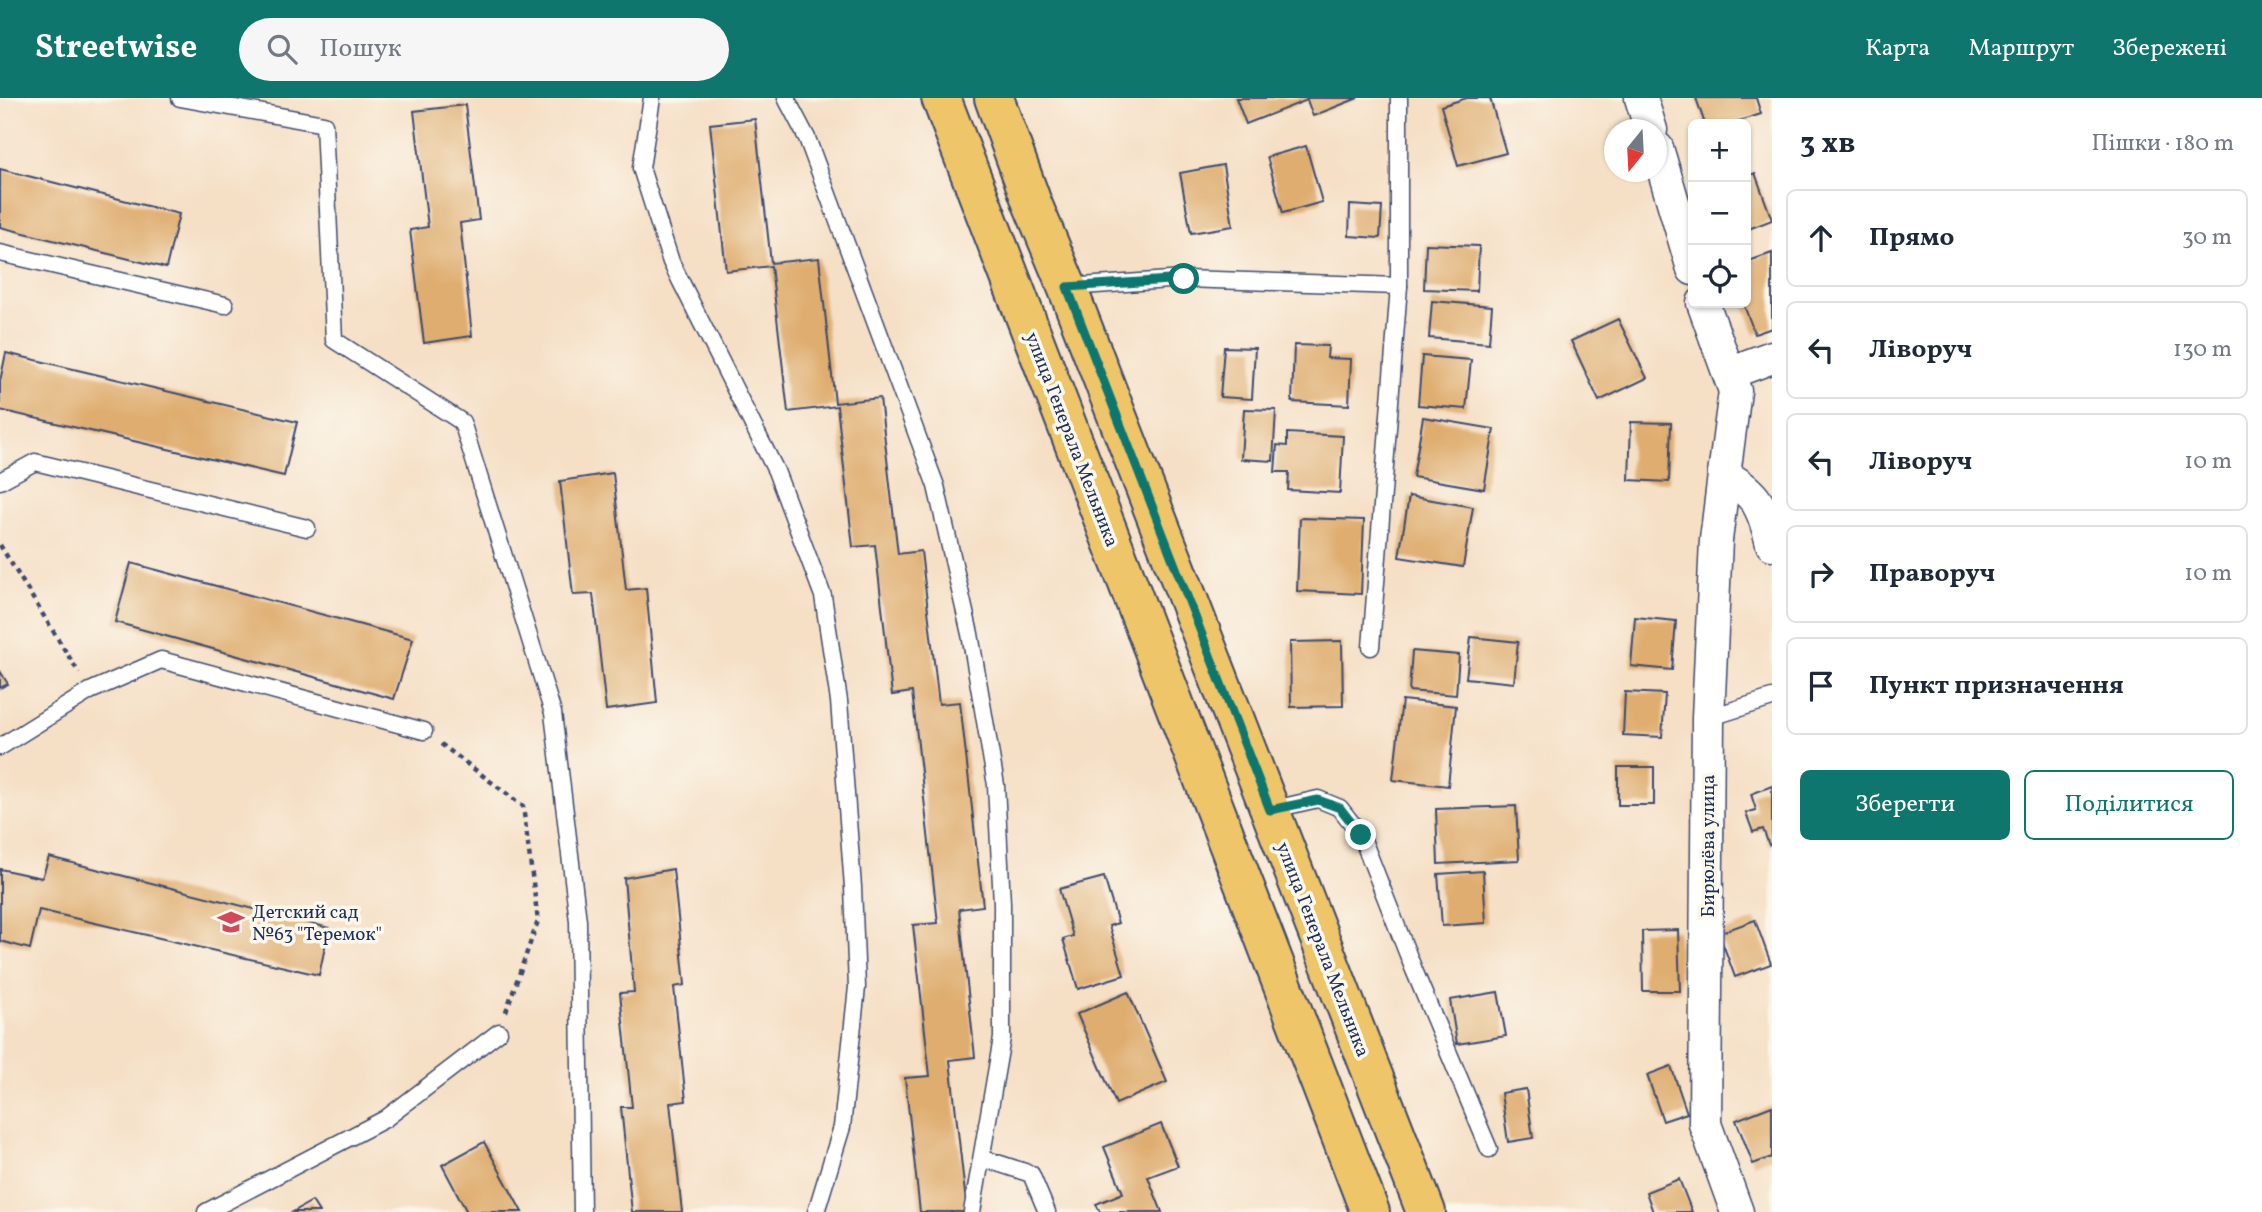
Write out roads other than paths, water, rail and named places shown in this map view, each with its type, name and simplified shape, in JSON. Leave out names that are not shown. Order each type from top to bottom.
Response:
[{"type":"main road","name":"улица Генерала Мельника","points":[[941,98],[1370,1212]]},
{"type":"main road","name":"улица Генерала Мельника","points":[[994,98],[1032,203],[1426,1212]]},
{"type":"street","points":[[1641,98],[1648,119]]},
{"type":"street","points":[[1667,182],[1688,252]]},
{"type":"street","name":"Бирюлёва улица","points":[[1705,308],[1735,391],[1716,540],[1708,718],[1705,1124],[1737,1212]]},
{"type":"street","points":[[1729,373],[1772,356]]},
{"type":"street","points":[[1724,475],[1745,487],[1764,512],[1772,544]]},
{"type":"lane","points":[[180,98],[324,124],[334,340],[461,422],[553,713],[578,921],[582,1212]]},
{"type":"lane","points":[[652,98],[641,168],[671,262],[776,471],[823,597],[839,701],[853,887],[857,987],[842,1127],[816,1212]]},
{"type":"lane","points":[[786,98],[807,138],[936,485],[970,634],[996,785],[1003,905],[1002,1038],[972,1212]]},
{"type":"lane","points":[[1371,647],[1399,286],[1399,98]]},
{"type":"lane","points":[[0,253],[225,305]]},
{"type":"lane","points":[[1067,287],[1184,279],[1399,286]]},
{"type":"lane","points":[[0,481],[35,462],[307,528]]},
{"type":"lane","points":[[0,747],[90,691],[161,660],[424,731]]},
{"type":"lane","points":[[1708,718],[1772,698]]},
{"type":"lane","points":[[1270,810],[1318,800],[1340,808],[1361,835],[1489,1149]]},
{"type":"lane","points":[[206,1212],[385,1119],[499,1032]]},
{"type":"lane","points":[[982,1158],[1031,1174],[1047,1212]]},
{"type":"place","name":"Детский сад №63 \"Теремок\"","points":[[231,922]]}]
